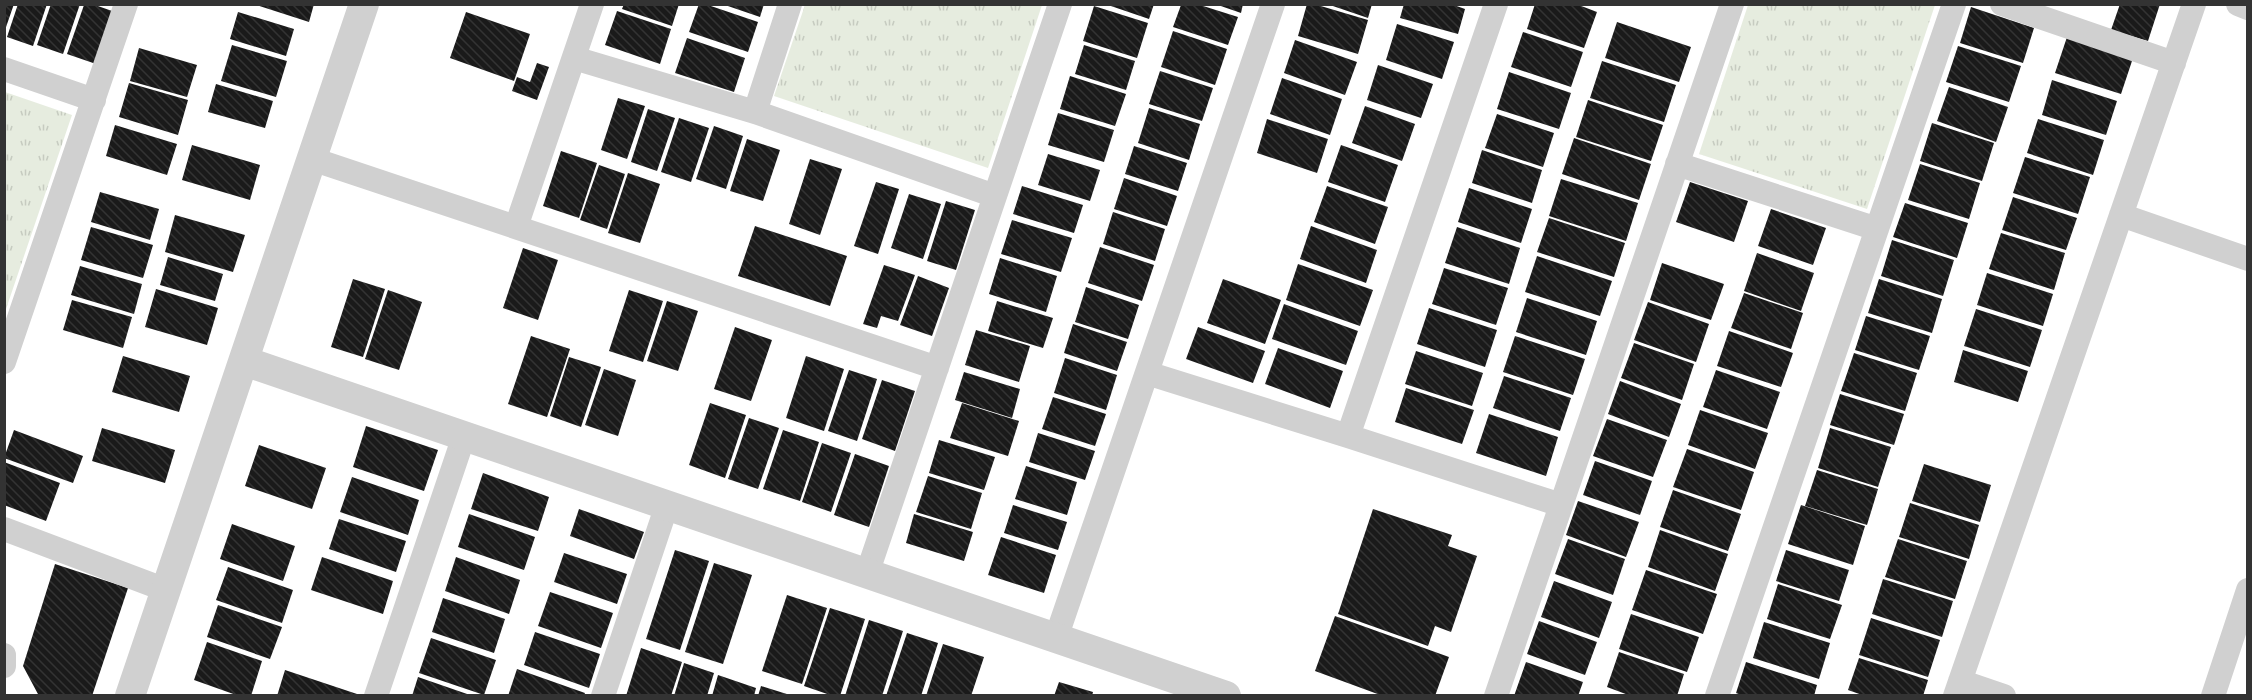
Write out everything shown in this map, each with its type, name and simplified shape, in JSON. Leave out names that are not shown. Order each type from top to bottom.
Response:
[{"type":"street","points":[[4,362],[126,4]]},
{"type":"street","points":[[130,696],[364,4]]},
{"type":"street","points":[[516,227],[592,4]]},
{"type":"street","points":[[755,112],[790,4]]},
{"type":"street","points":[[867,574],[1060,4]]},
{"type":"street","points":[[1056,638],[1273,4]]},
{"type":"street","points":[[1348,436],[1496,4]]},
{"type":"street","points":[[1496,696],[1732,4]]},
{"type":"street","points":[[1717,696],[1954,4]]},
{"type":"street","points":[[2002,4],[2174,63]]},
{"type":"street","points":[[2004,696],[1957,688],[2194,4]]},
{"type":"street","points":[[2238,4],[2247,8]]},
{"type":"street","points":[[574,58],[755,112],[995,196]]},
{"type":"street","points":[[4,69],[94,99]]},
{"type":"street","points":[[312,159],[937,368]]},
{"type":"street","points":[[1677,164],[1877,229]]},
{"type":"street","points":[[2121,215],[2247,259]]},
{"type":"street","points":[[244,361],[1226,696]]},
{"type":"street","points":[[1147,373],[1561,505]]},
{"type":"street","points":[[376,696],[464,436]]},
{"type":"street","points":[[603,696],[667,506]]},
{"type":"street","points":[[4,529],[166,590]]},
{"type":"street","points":[[2213,696],[2247,590]]},
{"type":"street","points":[[4,655],[4,666]]},
{"type":"green space","points":[[805,5],[1042,5],[988,168],[774,96]]},
{"type":"green space","points":[[1748,5],[1935,5],[1867,209],[1699,154]]},
{"type":"green space","points":[[4,92],[72,115],[5,312]]},
{"type":"building","points":[[4,4],[14,4],[5,30],[4,30]]},
{"type":"building","points":[[18,4],[47,4],[33,46],[7,37]]},
{"type":"building","points":[[51,4],[80,4],[63,54],[37,45]]},
{"type":"building","points":[[253,4],[314,4],[309,22]]},
{"type":"building","points":[[624,4],[679,4],[672,26],[622,9]]},
{"type":"building","points":[[699,4],[758,22],[748,52],[689,32]]},
{"type":"building","points":[[722,4],[764,4],[760,17]]},
{"type":"building","points":[[1105,4],[1154,4],[1149,19]]},
{"type":"building","points":[[1215,4],[1243,4],[1241,13]]},
{"type":"building","points":[[1307,4],[1368,20],[1358,54],[1298,36]]},
{"type":"building","points":[[1327,4],[1372,4],[1368,18]]},
{"type":"building","points":[[1404,4],[1451,4],[1465,9],[1458,34],[1400,18]]},
{"type":"building","points":[[1535,4],[1576,4],[1597,12],[1584,48],[1527,29]]},
{"type":"building","points":[[2120,4],[2160,4],[2148,41],[2111,30]]},
{"type":"building","points":[[84,5],[95,5],[115,12],[96,64],[67,54]]},
{"type":"building","points":[[1181,5],[1200,5],[1238,17],[1228,45],[1173,27]]},
{"type":"building","points":[[1094,6],[1148,23],[1137,58],[1083,41]]},
{"type":"building","points":[[1971,7],[2034,28],[2023,63],[1960,43]]},
{"type":"building","points":[[617,11],[671,29],[660,64],[605,45]]},
{"type":"building","points":[[238,12],[294,29],[286,56],[230,39]]},
{"type":"building","points":[[466,12],[530,34],[514,81],[450,58]]},
{"type":"building","points":[[1617,22],[1691,47],[1679,82],[1605,58]]},
{"type":"building","points":[[1397,24],[1454,42],[1442,79],[1386,60]]},
{"type":"building","points":[[1173,31],[1227,49],[1215,85],[1161,67]]},
{"type":"building","points":[[1523,32],[1583,52],[1571,87],[1511,67]]},
{"type":"building","points":[[2067,37],[2133,58],[2121,94],[2055,73]]},
{"type":"building","points":[[687,38],[745,58],[734,92],[675,73]]},
{"type":"building","points":[[1295,40],[1357,62],[1345,95],[1284,73]]},
{"type":"building","points":[[232,45],[287,61],[276,97],[221,81]]},
{"type":"building","points":[[1084,45],[1135,61],[1126,90],[1075,74]]},
{"type":"building","points":[[1958,46],[2021,66],[2009,102],[1946,82]]},
{"type":"building","points":[[139,48],[197,65],[187,97],[130,81]]},
{"type":"building","points":[[1602,61],[1676,85],[1664,122],[1590,98]]},
{"type":"building","points":[[537,63],[549,67],[537,100],[512,91],[517,77],[530,82]]},
{"type":"building","points":[[1378,65],[1433,84],[1421,118],[1367,100]]},
{"type":"building","points":[[1160,71],[1213,88],[1202,121],[1149,104]]},
{"type":"building","points":[[1509,72],[1571,93],[1559,129],[1497,109]]},
{"type":"building","points":[[1070,76],[1126,94],[1115,126],[1060,109]]},
{"type":"building","points":[[1282,78],[1342,99],[1330,135],[1270,114]]},
{"type":"building","points":[[2052,80],[2117,101],[2106,135],[2042,115]]},
{"type":"building","points":[[129,83],[188,100],[178,135],[119,117]]},
{"type":"building","points":[[216,84],[273,101],[265,128],[208,112]]},
{"type":"building","points":[[1949,87],[2008,107],[1996,142],[1937,121]]},
{"type":"building","points":[[618,98],[645,106],[627,159],[601,150]]},
{"type":"building","points":[[1588,100],[1663,125],[1651,161],[1576,137]]},
{"type":"building","points":[[1365,106],[1415,124],[1402,161],[1352,143]]},
{"type":"building","points":[[1149,108],[1200,124],[1189,160],[1138,143]]},
{"type":"building","points":[[648,109],[675,118],[657,171],[631,162]]},
{"type":"building","points":[[1058,113],[1114,130],[1104,162],[1048,145]]},
{"type":"building","points":[[1497,114],[1554,133],[1543,167],[1485,148]]},
{"type":"building","points":[[679,118],[709,128],[691,182],[661,172]]},
{"type":"building","points":[[1267,119],[1328,139],[1317,173],[1257,153]]},
{"type":"building","points":[[2038,119],[2104,140],[2093,175],[2027,153]]},
{"type":"building","points":[[1932,123],[1994,143],[1982,181],[1920,161]]},
{"type":"building","points":[[115,125],[177,144],[167,175],[106,156]]},
{"type":"building","points":[[714,126],[743,136],[726,189],[696,179]]},
{"type":"building","points":[[1574,138],[1651,164],[1639,200],[1562,174]]},
{"type":"building","points":[[747,139],[780,150],[763,201],[730,191]]},
{"type":"building","points":[[192,145],[260,165],[250,200],[182,180]]},
{"type":"building","points":[[1341,145],[1398,165],[1385,202],[1328,182]]},
{"type":"building","points":[[1134,146],[1187,163],[1178,191],[1125,174]]},
{"type":"building","points":[[1482,150],[1542,170],[1532,203],[1472,183]]},
{"type":"building","points":[[561,151],[597,163],[579,218],[543,206]]},
{"type":"building","points":[[1048,154],[1100,170],[1090,201],[1038,185]]},
{"type":"building","points":[[2025,157],[2090,177],[2078,214],[2013,193]]},
{"type":"building","points":[[810,159],[842,169],[820,235],[789,224]]},
{"type":"building","points":[[1920,164],[1980,183],[1969,219],[1908,200]]},
{"type":"building","points":[[599,165],[625,174],[607,229],[580,220]]},
{"type":"building","points":[[628,173],[660,184],[640,243],[608,233]]},
{"type":"building","points":[[1124,178],[1177,196],[1167,226],[1114,209]]},
{"type":"building","points":[[1561,179],[1638,203],[1626,241],[1549,216]]},
{"type":"building","points":[[876,182],[899,189],[878,254],[854,246]]},
{"type":"building","points":[[1690,182],[1748,201],[1734,242],[1676,222]]},
{"type":"building","points":[[1022,186],[1083,205],[1074,233],[1013,214]]},
{"type":"building","points":[[1327,186],[1388,207],[1375,244],[1314,222]]},
{"type":"building","points":[[1469,188],[1532,209],[1521,243],[1458,222]]},
{"type":"building","points":[[100,192],[159,209],[150,240],[91,222]]},
{"type":"building","points":[[909,194],[941,204],[923,259],[891,248]]},
{"type":"building","points":[[2013,197],[2077,218],[2066,250],[2002,230]]},
{"type":"building","points":[[946,201],[975,210],[956,270],[927,261]]},
{"type":"building","points":[[1905,203],[1968,223],[1957,258],[1893,237]]},
{"type":"building","points":[[1771,209],[1826,228],[1813,265],[1758,246]]},
{"type":"building","points":[[1113,212],[1165,229],[1155,261],[1103,244]]},
{"type":"building","points":[[175,215],[245,235],[233,272],[165,252]]},
{"type":"building","points":[[1549,218],[1625,243],[1614,277],[1537,252]]},
{"type":"building","points":[[1012,220],[1072,238],[1061,272],[1001,254]]},
{"type":"building","points":[[755,226],[847,256],[830,306],[738,276]]},
{"type":"building","points":[[1311,226],[1377,250],[1366,283],[1300,259]]},
{"type":"building","points":[[91,227],[153,245],[143,278],[81,260]]},
{"type":"building","points":[[1457,227],[1520,248],[1509,284],[1445,263]]},
{"type":"building","points":[[2001,233],[2065,253],[2054,290],[1989,269]]},
{"type":"building","points":[[1892,240],[1954,260],[1943,296],[1881,276]]},
{"type":"building","points":[[1100,247],[1154,265],[1142,301],[1088,283]]},
{"type":"building","points":[[523,248],[558,260],[538,320],[503,308]]},
{"type":"building","points":[[1757,253],[1814,273],[1801,311],[1744,291]]},
{"type":"building","points":[[1537,256],[1612,281],[1600,316],[1525,292]]},
{"type":"building","points":[[168,257],[223,274],[215,301],[160,285]]},
{"type":"building","points":[[1000,258],[1057,276],[1046,312],[989,294]]},
{"type":"building","points":[[1662,263],[1724,284],[1711,320],[1650,300]]},
{"type":"building","points":[[1298,264],[1373,290],[1360,326],[1286,300]]},
{"type":"building","points":[[884,265],[915,275],[898,321],[881,316],[877,328],[863,324]]},
{"type":"building","points":[[80,266],[142,284],[134,314],[71,295]]},
{"type":"building","points":[[1444,268],[1508,288],[1496,325],[1432,304]]},
{"type":"building","points":[[1987,273],[2053,294],[2043,326],[1977,305]]},
{"type":"building","points":[[918,276],[949,288],[932,336],[900,325]]},
{"type":"building","points":[[353,279],[385,289],[363,357],[331,347]]},
{"type":"building","points":[[1223,279],[1281,300],[1265,344],[1207,323]]},
{"type":"building","points":[[1879,279],[1942,299],[1932,333],[1868,313]]},
{"type":"building","points":[[1086,287],[1139,305],[1128,339],[1075,322]]},
{"type":"building","points":[[156,289],[218,308],[207,345],[145,327]]},
{"type":"building","points":[[388,290],[422,302],[399,370],[365,359]]},
{"type":"building","points":[[629,290],[663,301],[643,362],[609,351]]},
{"type":"building","points":[[1744,293],[1803,313],[1791,349],[1731,328]]},
{"type":"building","points":[[1527,298],[1597,321],[1586,355],[1516,332]]},
{"type":"building","points":[[72,300],[132,317],[123,348],[63,330]]},
{"type":"building","points":[[667,301],[698,311],[678,371],[647,361]]},
{"type":"building","points":[[997,301],[1053,318],[1043,348],[988,331]]},
{"type":"building","points":[[1648,302],[1709,324],[1696,362],[1634,340]]},
{"type":"building","points":[[1284,304],[1358,331],[1346,365],[1272,339]]},
{"type":"building","points":[[1429,308],[1497,330],[1485,367],[1417,344]]},
{"type":"building","points":[[1976,309],[2042,330],[2030,367],[1964,346]]},
{"type":"building","points":[[1866,316],[1930,336],[1919,370],[1855,350]]},
{"type":"building","points":[[1073,324],[1127,342],[1117,371],[1064,353]]},
{"type":"building","points":[[735,327],[772,340],[751,401],[714,389]]},
{"type":"building","points":[[1198,327],[1265,351],[1253,383],[1186,359]]},
{"type":"building","points":[[976,330],[1030,346],[1019,382],[965,365]]},
{"type":"building","points":[[1729,331],[1793,353],[1781,387],[1717,366]]},
{"type":"building","points":[[531,336],[570,349],[547,417],[508,404]]},
{"type":"building","points":[[1515,336],[1585,359],[1573,395],[1503,372]]},
{"type":"building","points":[[1634,343],[1694,364],[1682,400],[1621,378]]},
{"type":"building","points":[[1278,348],[1343,371],[1330,408],[1265,384]]},
{"type":"building","points":[[1963,350],[2028,371],[2018,402],[1954,382]]},
{"type":"building","points":[[1416,351],[1483,373],[1472,406],[1405,384]]},
{"type":"building","points":[[1854,353],[1917,373],[1905,411],[1841,391]]},
{"type":"building","points":[[123,356],[190,376],[179,412],[112,392]]},
{"type":"building","points":[[806,356],[844,369],[824,431],[786,418]]},
{"type":"building","points":[[569,357],[601,367],[581,427],[550,416]]},
{"type":"building","points":[[1065,358],[1117,375],[1106,410],[1054,393]]},
{"type":"building","points":[[604,369],[636,380],[618,436],[585,425]]},
{"type":"building","points":[[849,370],[877,379],[857,441],[828,431]]},
{"type":"building","points":[[1716,370],[1780,392],[1767,429],[1703,407]]},
{"type":"building","points":[[964,372],[1020,389],[1012,418],[955,400]]},
{"type":"building","points":[[1504,376],[1571,398],[1560,431],[1493,408]]},
{"type":"building","points":[[882,380],[915,391],[895,451],[862,439]]},
{"type":"building","points":[[1620,381],[1681,404],[1669,437],[1608,414]]},
{"type":"building","points":[[1406,388],[1474,410],[1462,444],[1395,422]]},
{"type":"building","points":[[1840,394],[1904,414],[1894,445],[1830,425]]},
{"type":"building","points":[[1053,397],[1106,414],[1095,446],[1042,429]]},
{"type":"building","points":[[710,403],[746,415],[725,478],[689,465]]},
{"type":"building","points":[[962,403],[1019,421],[1008,456],[950,438]]},
{"type":"building","points":[[1700,410],[1768,433],[1755,469],[1688,445]]},
{"type":"building","points":[[1489,414],[1558,437],[1546,476],[1476,453]]},
{"type":"building","points":[[749,418],[779,428],[758,489],[728,479]]},
{"type":"building","points":[[1607,419],[1667,440],[1653,477],[1593,456]]},
{"type":"building","points":[[366,426],[438,450],[424,491],[353,467]]},
{"type":"building","points":[[102,428],[175,450],[165,483],[92,461]]},
{"type":"building","points":[[1830,428],[1891,447],[1878,487],[1818,468]]},
{"type":"building","points":[[14,430],[83,456],[73,483],[4,458]]},
{"type":"building","points":[[783,430],[819,442],[800,501],[763,489]]},
{"type":"building","points":[[1038,433],[1095,451],[1085,480],[1029,462]]},
{"type":"building","points":[[939,440],[995,457],[984,490],[929,473]]},
{"type":"building","points":[[822,443],[851,453],[831,512],[802,502]]},
{"type":"building","points":[[259,445],[326,468],[312,509],[245,486]]},
{"type":"building","points":[[1687,449],[1754,472],[1741,510],[1673,487]]},
{"type":"building","points":[[855,454],[889,466],[869,527],[834,515]]},
{"type":"building","points":[[1595,461],[1652,481],[1640,515],[1583,495]]},
{"type":"building","points":[[4,462],[60,483],[46,521],[4,505]]},
{"type":"building","points":[[1924,464],[1991,485],[1980,522],[1912,501]]},
{"type":"building","points":[[1026,466],[1077,482],[1067,515],[1015,499]]},
{"type":"building","points":[[1817,470],[1878,489],[1867,525],[1805,506]]},
{"type":"building","points":[[483,473],[549,497],[538,531],[471,509]]},
{"type":"building","points":[[928,476],[982,493],[971,529],[916,512]]},
{"type":"building","points":[[352,477],[419,500],[408,535],[340,512]]},
{"type":"building","points":[[1673,490],[1741,514],[1728,551],[1660,527]]},
{"type":"building","points":[[1578,501],[1639,522],[1626,557],[1566,535]]},
{"type":"building","points":[[1910,503],[1979,525],[1969,559],[1899,537]]},
{"type":"building","points":[[1013,505],[1067,522],[1058,550],[1004,533]]},
{"type":"building","points":[[1801,505],[1865,526],[1853,565],[1788,544]]},
{"type":"building","points":[[579,509],[644,532],[634,559],[570,536]]},
{"type":"building","points":[[1373,509],[1452,535],[1448,546],[1477,556],[1451,632],[1435,626],[1428,646],[1338,614]]},
{"type":"building","points":[[469,514],[535,537],[524,570],[458,547]]},
{"type":"building","points":[[914,514],[973,532],[964,561],[906,543]]},
{"type":"building","points":[[339,519],[406,541],[396,572],[329,549]]},
{"type":"building","points":[[232,524],[295,546],[283,581],[220,559]]},
{"type":"building","points":[[1660,530],[1728,554],[1715,591],[1648,567]]},
{"type":"building","points":[[1001,537],[1056,555],[1044,593],[988,575]]},
{"type":"building","points":[[1568,539],[1625,559],[1613,595],[1555,574]]},
{"type":"building","points":[[1898,539],[1967,561],[1955,599],[1885,577]]},
{"type":"building","points":[[675,550],[709,561],[680,650],[646,639]]},
{"type":"building","points":[[1786,550],[1849,570],[1839,601],[1776,581]]},
{"type":"building","points":[[564,553],[627,574],[617,604],[554,582]]},
{"type":"building","points":[[322,557],[393,581],[383,614],[311,590]]},
{"type":"building","points":[[456,557],[520,580],[509,614],[445,591]]},
{"type":"building","points":[[714,563],[752,575],[723,664],[685,652]]},
{"type":"building","points":[[55,564],[128,588],[92,696],[39,696],[23,666]]},
{"type":"building","points":[[228,567],[293,590],[282,623],[216,600]]},
{"type":"building","points":[[1646,570],[1717,594],[1703,634],[1632,610]]},
{"type":"building","points":[[1883,579],[1953,601],[1942,637],[1872,614]]},
{"type":"building","points":[[1554,581],[1612,602],[1599,638],[1541,617]]},
{"type":"building","points":[[1778,584],[1842,605],[1830,639],[1767,619]]},
{"type":"building","points":[[550,592],[613,613],[601,648],[538,626]]},
{"type":"building","points":[[787,595],[827,608],[802,684],[762,671]]},
{"type":"building","points":[[443,598],[505,619],[494,653],[432,632]]},
{"type":"building","points":[[218,605],[282,627],[270,659],[207,637]]},
{"type":"building","points":[[830,608],[865,619],[840,696],[833,696],[804,686]]},
{"type":"building","points":[[1631,614],[1699,637],[1687,672],[1619,649]]},
{"type":"building","points":[[1335,616],[1449,657],[1435,696],[1383,696],[1315,671]]},
{"type":"building","points":[[1871,618],[1940,640],[1928,677],[1859,655]]},
{"type":"building","points":[[869,620],[903,631],[882,696],[845,696]]},
{"type":"building","points":[[1539,621],[1597,642],[1585,675],[1527,654]]},
{"type":"building","points":[[1764,622],[1830,643],[1819,679],[1753,658]]},
{"type":"building","points":[[535,632],[600,654],[589,688],[524,665]]},
{"type":"building","points":[[907,633],[938,643],[921,696],[886,696]]},
{"type":"building","points":[[431,638],[496,660],[484,695],[419,673]]},
{"type":"building","points":[[207,642],[262,661],[251,696],[239,696],[194,680]]},
{"type":"building","points":[[943,644],[984,657],[971,696],[926,696]]},
{"type":"building","points":[[641,648],[682,662],[671,696],[626,696]]},
{"type":"building","points":[[1619,652],[1684,674],[1677,696],[1631,696],[1607,687]]},
{"type":"building","points":[[1859,658],[1928,680],[1923,696],[1865,696],[1848,690]]},
{"type":"building","points":[[1526,662],[1583,682],[1578,696],[1514,696]]},
{"type":"building","points":[[1746,662],[1817,685],[1814,696],[1743,696],[1736,693]]},
{"type":"building","points":[[684,663],[714,673],[707,696],[674,696]]},
{"type":"building","points":[[517,669],[585,693],[584,696],[508,696]]},
{"type":"building","points":[[285,670],[360,695],[360,696],[277,696]]},
{"type":"building","points":[[718,675],[756,688],[754,696],[712,696]]},
{"type":"building","points":[[418,677],[470,695],[470,696],[412,696]]},
{"type":"building","points":[[1059,682],[1093,692],[1092,696],[1054,696]]},
{"type":"building","points":[[761,686],[790,695],[790,696],[758,696]]}]
